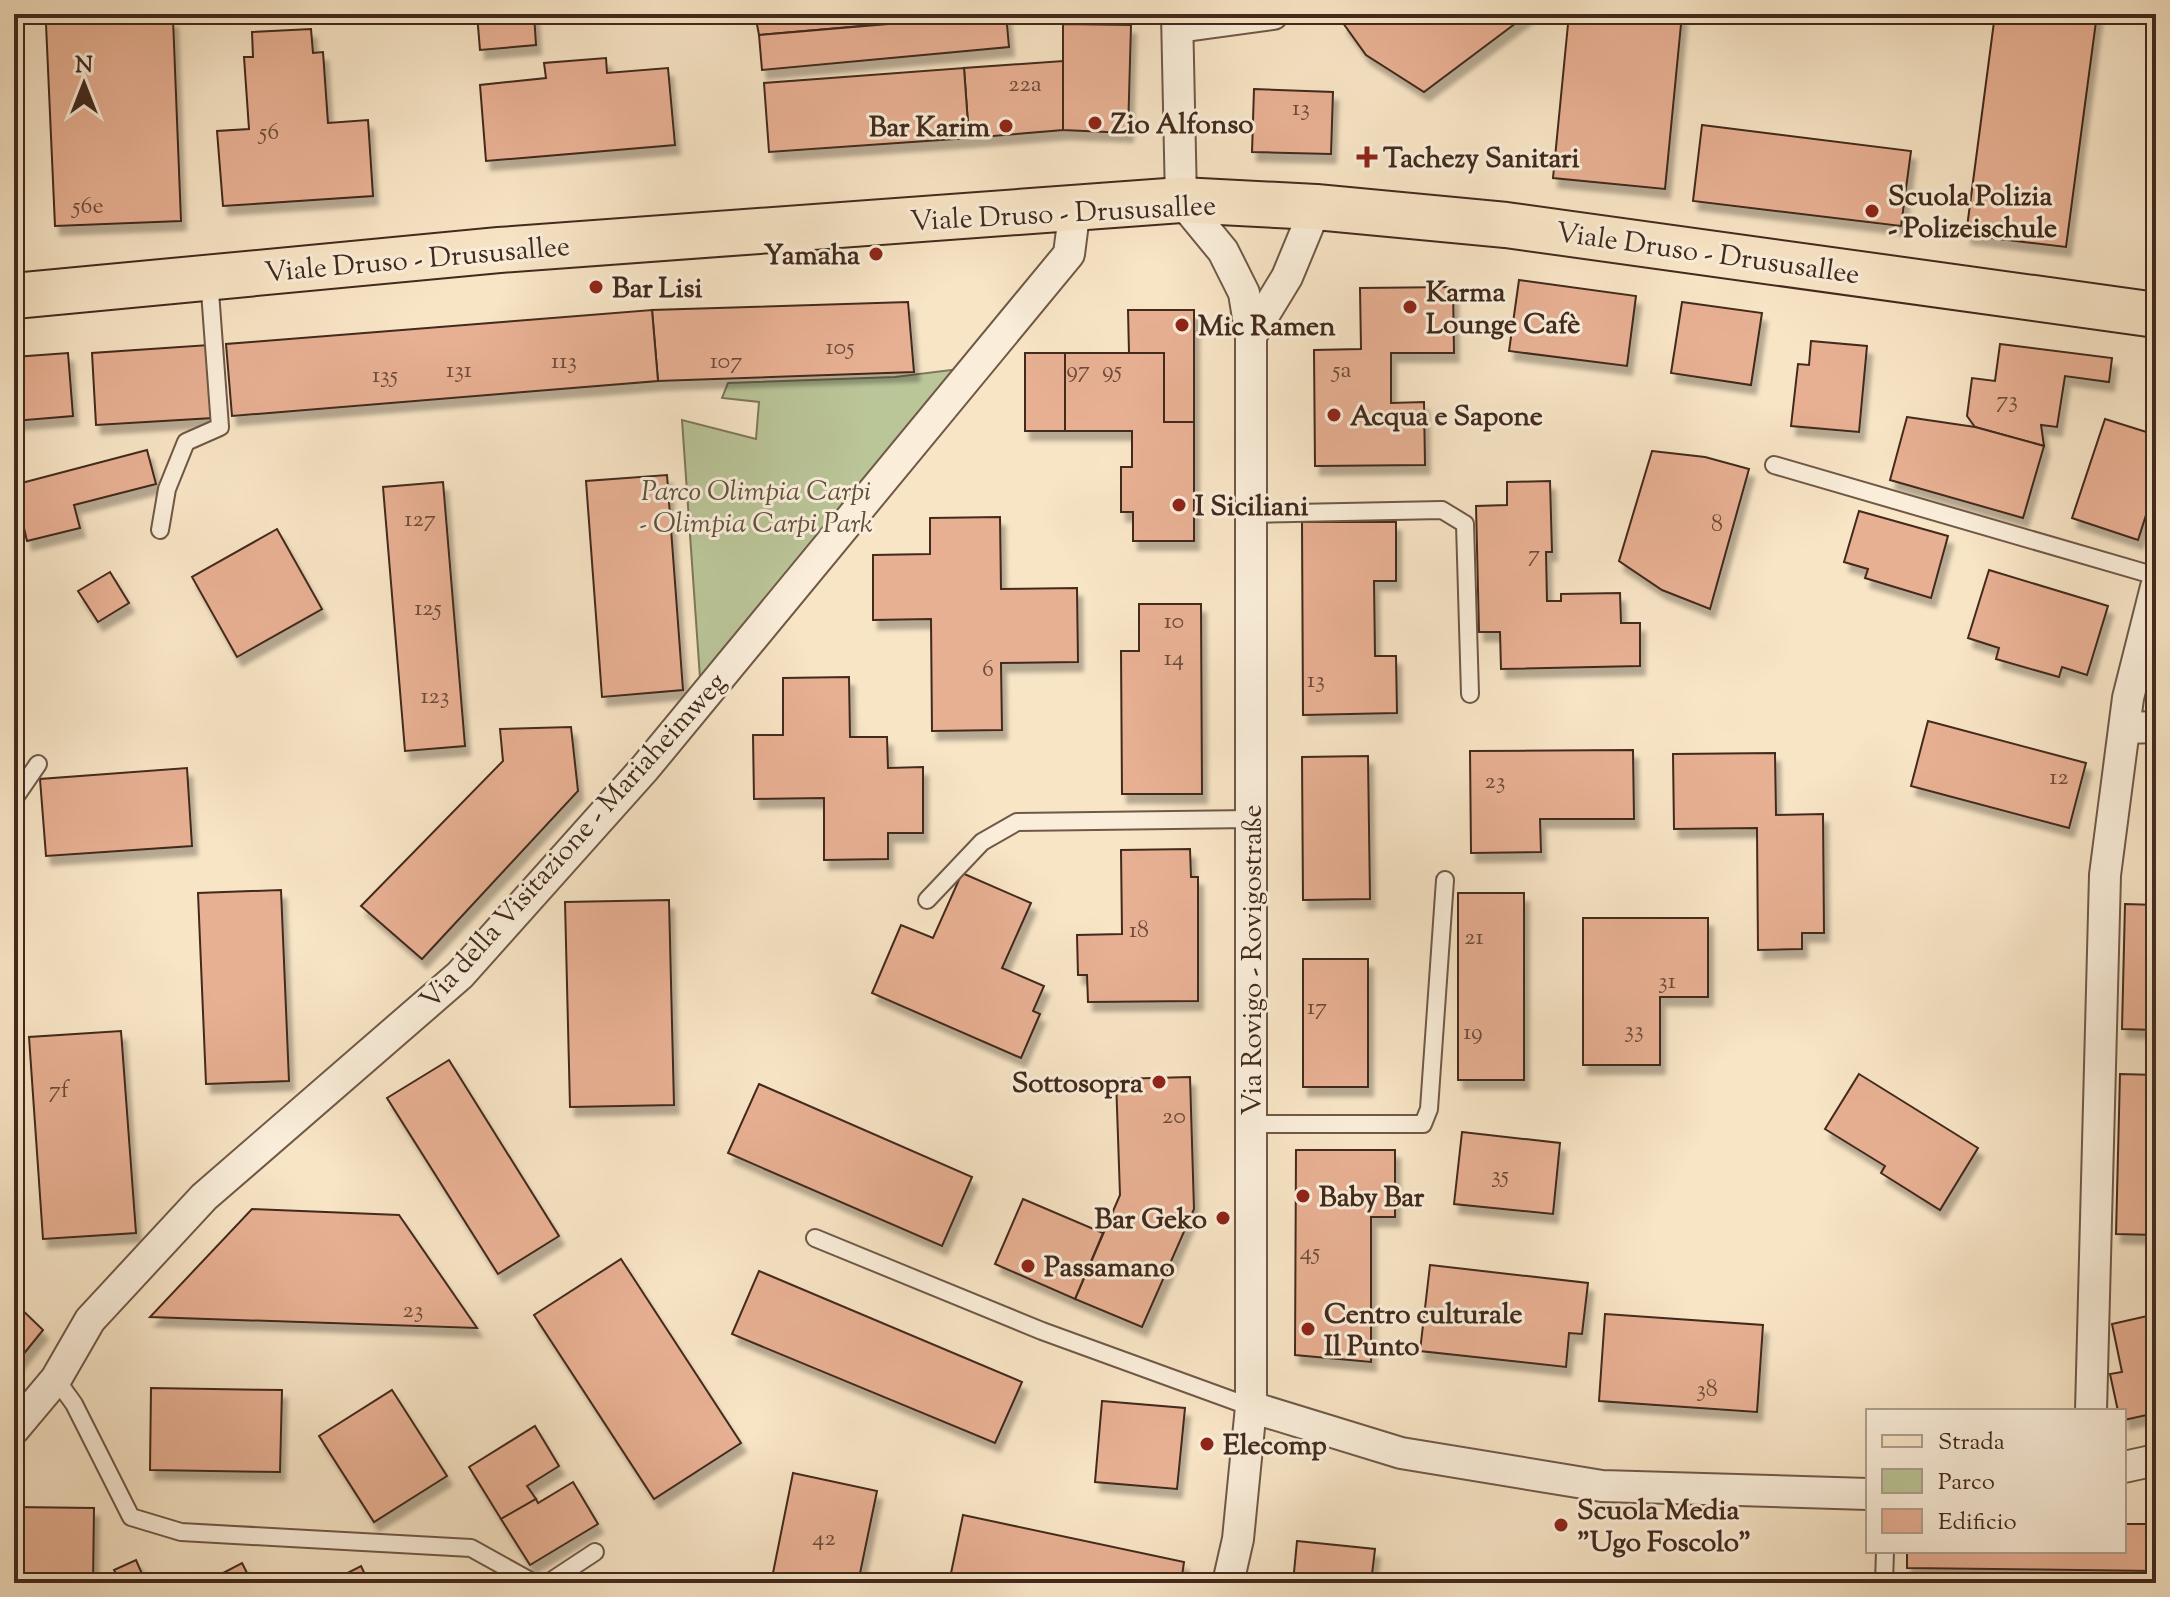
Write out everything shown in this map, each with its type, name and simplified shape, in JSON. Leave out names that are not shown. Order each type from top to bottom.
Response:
[{"type":"main road","name":"Viale Druso - Drususallee","points":[[14,296],[499,250],[1181,200],[1316,207],[1628,240],[2156,315]]},
{"type":"street","points":[[1181,200],[1178,20],[1273,14]]},
{"type":"street","name":"Via Rovigo - Rovigostraße","points":[[1181,200],[1223,251],[1244,293],[1251,336],[1251,1407],[1238,1539],[1228,1583]]},
{"type":"street","name":"Via della Visitazione - Mariaheimweg","points":[[14,1429],[56,1379],[90,1320],[204,1197],[460,975],[645,768],[1069,254],[1075,207]]},
{"type":"street","points":[[1251,336],[1287,277],[1316,207]]},
{"type":"street","points":[[2091,1409],[2105,875],[2128,698],[2156,587]]},
{"type":"street","points":[[2125,728],[2156,727]]},
{"type":"street","points":[[1251,1407],[1401,1453],[1602,1486],[1866,1494]]},
{"type":"street","points":[[2126,1467],[2156,1460]]},
{"type":"lane","points":[[160,530],[167,489],[186,442],[220,427],[209,277]]},
{"type":"lane","points":[[1774,465],[2156,576]]},
{"type":"lane","points":[[1251,514],[1442,510],[1465,524],[1470,694]]},
{"type":"lane","points":[[14,799],[38,764]]},
{"type":"lane","points":[[927,900],[982,842],[1017,822],[1251,819]]},
{"type":"lane","points":[[1251,1124],[1423,1124],[1429,1109],[1445,880]]},
{"type":"lane","points":[[815,1238],[1042,1331],[1251,1407]]},
{"type":"lane","points":[[56,1379],[74,1404],[131,1517],[181,1532],[471,1548],[534,1583]]},
{"type":"lane","points":[[548,1583],[595,1552]]},
{"type":"lane","points":[[1884,1583],[1885,1553]]},
{"type":"green space","name":"Parco Olimpia Carpi - Olimpia Carpi Park","points":[[959,369],[700,678],[682,420],[756,439],[759,402],[722,398],[728,383],[895,377]]},
{"type":"building","points":[[477,14],[534,14],[536,45],[480,50]]},
{"type":"building","points":[[755,14],[883,14],[884,24],[759,35]]},
{"type":"building","points":[[883,14],[989,14],[884,24]]},
{"type":"building","points":[[1006,14],[1009,47],[762,70],[759,35]]},
{"type":"building","points":[[1356,14],[1528,14],[1424,92],[1366,55],[1343,23]]},
{"type":"building","points":[[1569,14],[1682,14],[1665,189],[1553,178]]},
{"type":"building","points":[[1995,14],[2097,14],[2066,247],[1966,235]]},
{"type":"building","points":[[173,19],[181,221],[55,226],[46,24]]},
{"type":"building","points":[[1063,24],[1131,25],[1128,133],[1063,130]]},
{"type":"building","points":[[311,29],[313,53],[323,52],[328,123],[368,120],[373,196],[223,206],[217,131],[249,129],[244,57],[253,57],[252,32]]},
{"type":"building","points":[[2156,54],[2156,122],[2147,121]]},
{"type":"building","points":[[606,58],[607,73],[668,68],[675,145],[486,161],[480,85],[546,78],[544,63]]},
{"type":"building","points":[[1063,61],[1063,130],[969,138],[964,68]]},
{"type":"building","points":[[964,68],[969,138],[769,152],[764,83]]},
{"type":"building","points":[[1254,89],[1333,92],[1331,154],[1252,152]]},
{"type":"building","points":[[1702,125],[1911,151],[1901,226],[1693,201]]},
{"type":"building","points":[[2156,153],[2156,219],[2147,218]]},
{"type":"building","points":[[1519,280],[1636,296],[1627,366],[1509,351]]},
{"type":"building","points":[[1453,287],[1454,353],[1391,353],[1391,403],[1424,402],[1425,465],[1315,466],[1314,350],[1361,349],[1360,288]]},
{"type":"building","points":[[908,302],[914,372],[658,381],[652,310]]},
{"type":"building","points":[[1682,302],[1762,313],[1751,385],[1671,373]]},
{"type":"building","points":[[652,310],[658,381],[232,416],[226,344]]},
{"type":"building","points":[[1128,310],[1194,310],[1194,422],[1164,422],[1164,353],[1129,353]]},
{"type":"building","points":[[1811,341],[1867,346],[1859,432],[1791,426],[1798,364],[1809,365]]},
{"type":"building","points":[[2000,344],[2112,358],[2109,382],[2065,376],[2057,427],[2041,425],[2044,446],[1975,427],[1967,416],[1972,378],[1995,381]]},
{"type":"building","points":[[209,345],[213,418],[96,425],[92,353]]},
{"type":"building","points":[[68,353],[73,416],[14,421],[14,357]]},
{"type":"building","points":[[1025,353],[1065,353],[1065,431],[1025,431]]},
{"type":"building","points":[[1065,353],[1164,353],[1164,422],[1194,422],[1194,541],[1133,541],[1133,512],[1121,512],[1121,467],[1132,467],[1132,431],[1065,431]]},
{"type":"building","points":[[1907,417],[1975,427],[2044,446],[2023,518],[1890,480]]},
{"type":"building","points":[[2105,419],[2156,435],[2156,484],[2138,540],[2072,518]]},
{"type":"building","points":[[147,450],[156,484],[74,505],[80,528],[27,541],[14,485]]},
{"type":"building","points":[[1652,451],[1705,457],[1749,469],[1710,609],[1662,590],[1619,561]]},
{"type":"building","points":[[667,475],[683,690],[602,697],[586,481]]},
{"type":"building","points":[[1550,481],[1552,552],[1546,552],[1547,601],[1561,601],[1561,594],[1620,593],[1621,623],[1640,623],[1640,666],[1501,669],[1500,632],[1479,632],[1476,506],[1507,505],[1507,482]]},
{"type":"building","points":[[443,482],[465,746],[405,751],[383,487]]},
{"type":"building","points":[[1859,511],[1948,536],[1931,598],[1865,578],[1868,569],[1844,562]]},
{"type":"building","points":[[1000,517],[1001,589],[1077,588],[1078,662],[1001,663],[1002,730],[932,731],[931,619],[873,620],[873,555],[930,554],[930,518]]},
{"type":"building","points":[[1302,522],[1396,522],[1396,581],[1374,581],[1375,656],[1396,656],[1397,713],[1303,715]]},
{"type":"building","points":[[277,529],[322,609],[237,657],[192,577]]},
{"type":"building","points":[[1989,570],[2108,606],[2087,675],[2062,667],[2059,677],[1996,659],[1999,648],[1968,638]]},
{"type":"building","points":[[110,572],[129,603],[98,622],[78,591]]},
{"type":"building","points":[[1139,604],[1201,604],[1202,794],[1122,794],[1121,651],[1139,651]]},
{"type":"building","points":[[849,677],[850,737],[887,737],[888,768],[923,767],[923,833],[888,833],[888,859],[824,860],[824,798],[754,799],[753,735],[783,735],[783,678]]},
{"type":"building","points":[[1928,721],[2086,763],[2069,828],[1911,786]]},
{"type":"building","points":[[571,727],[578,791],[422,959],[361,906],[503,761],[500,729]]},
{"type":"building","points":[[2156,746],[2156,787],[2151,787],[2150,747]]},
{"type":"building","points":[[1633,750],[1634,819],[1540,819],[1541,852],[1471,853],[1470,751]]},
{"type":"building","points":[[1775,753],[1776,815],[1823,814],[1824,933],[1802,933],[1802,949],[1758,950],[1757,828],[1674,829],[1673,754]]},
{"type":"building","points":[[1368,756],[1370,899],[1303,900],[1302,757]]},
{"type":"building","points":[[187,768],[192,846],[46,856],[40,779]]},
{"type":"building","points":[[1190,849],[1191,877],[1198,877],[1198,1001],[1088,1002],[1087,975],[1078,975],[1077,935],[1122,934],[1121,850]]},
{"type":"building","points":[[962,873],[1031,903],[1002,968],[1044,986],[1033,1011],[1040,1014],[1021,1058],[872,993],[901,925],[933,938]]},
{"type":"building","points":[[281,890],[289,1081],[206,1084],[198,893]]},
{"type":"building","points":[[1458,893],[1524,893],[1524,1080],[1458,1080]]},
{"type":"building","points":[[669,900],[674,1105],[570,1107],[565,902]]},
{"type":"building","points":[[2125,904],[2156,905],[2156,1030],[2122,1029]]},
{"type":"building","points":[[1583,918],[1708,918],[1708,997],[1660,997],[1660,1065],[1583,1065]]},
{"type":"building","points":[[1303,959],[1368,959],[1368,1087],[1303,1087]]},
{"type":"building","points":[[121,1031],[136,1233],[43,1239],[29,1037]]},
{"type":"building","points":[[449,1060],[559,1236],[498,1274],[387,1098]]},
{"type":"building","points":[[1859,1074],[1978,1148],[1940,1210],[1881,1173],[1885,1166],[1825,1129]]},
{"type":"building","points":[[2120,1074],[2156,1075],[2156,1235],[2116,1234]]},
{"type":"building","points":[[1190,1077],[1194,1209],[1142,1327],[1075,1299],[1120,1195],[1116,1079]]},
{"type":"building","points":[[759,1084],[972,1177],[942,1246],[728,1153]]},
{"type":"building","points":[[1462,1132],[1560,1143],[1553,1214],[1454,1204]]},
{"type":"building","points":[[1296,1150],[1395,1150],[1395,1217],[1371,1217],[1371,1362],[1295,1355]]},
{"type":"building","points":[[1023,1199],[1103,1233],[1075,1299],[995,1264]]},
{"type":"building","points":[[252,1209],[399,1215],[477,1328],[150,1317]]},
{"type":"building","points":[[621,1259],[741,1443],[654,1499],[534,1315]]},
{"type":"building","points":[[1430,1265],[1588,1283],[1582,1334],[1569,1333],[1566,1367],[1420,1351]]},
{"type":"building","points":[[759,1271],[1022,1382],[995,1443],[732,1334]]},
{"type":"building","points":[[14,1302],[43,1330],[14,1366]]},
{"type":"building","points":[[1605,1314],[1763,1325],[1757,1412],[1599,1401]]},
{"type":"building","points":[[2156,1314],[2156,1413],[2126,1420],[2126,1409],[2118,1409],[2110,1374],[2122,1372],[2112,1324]]},
{"type":"building","points":[[151,1388],[282,1390],[280,1472],[150,1470]]},
{"type":"building","points":[[392,1390],[447,1476],[374,1522],[319,1436]]},
{"type":"building","points":[[1102,1401],[1185,1408],[1177,1489],[1095,1482]]},
{"type":"building","points":[[535,1426],[559,1466],[527,1486],[536,1499],[501,1519],[469,1467]]},
{"type":"building","points":[[793,1473],[877,1491],[858,1583],[771,1583]]},
{"type":"building","points":[[573,1482],[598,1524],[530,1565],[501,1519],[536,1499],[538,1503]]},
{"type":"building","points":[[14,1507],[94,1508],[93,1583],[14,1583]]},
{"type":"building","points":[[963,1515],[1184,1562],[1181,1583],[949,1583]]},
{"type":"building","points":[[2126,1524],[2156,1524],[2156,1571],[1907,1568],[1907,1553],[2126,1553]]},
{"type":"building","points":[[1297,1541],[1375,1549],[1371,1583],[1293,1583]]},
{"type":"building","points":[[136,1560],[146,1583],[121,1583],[114,1570]]},
{"type":"building","points":[[242,1563],[252,1583],[204,1583]]},
{"type":"building","points":[[361,1566],[369,1583],[328,1583]]},
{"type":"building","points":[[1646,1575],[1721,1583],[1645,1583]]},
{"type":"place","name":"Zio Alfonso","points":[[1095,123]]},
{"type":"place","name":"Bar Karim","points":[[1006,126]]},
{"type":"place","name":"Tachezy Sanitari","points":[[1367,157]]},
{"type":"place","name":"Scuola Polizia - Polizeischule","points":[[1872,211]]},
{"type":"place","name":"Yamaha","points":[[876,254]]},
{"type":"place","name":"Bar Lisi","points":[[596,287]]},
{"type":"place","name":"Karma Lounge Cafè","points":[[1410,307]]},
{"type":"place","name":"Mic Ramen","points":[[1182,325]]},
{"type":"place","name":"Acqua e Sapone","points":[[1334,415]]},
{"type":"place","name":"I Siciliani","points":[[1179,505]]},
{"type":"place","name":"Sottosopra","points":[[1159,1082]]},
{"type":"place","name":"Baby Bar","points":[[1303,1196]]},
{"type":"place","name":"Bar Geko","points":[[1223,1218]]},
{"type":"place","name":"Passamano","points":[[1028,1266]]},
{"type":"place","name":"Centro culturale Il Punto","points":[[1308,1329]]},
{"type":"place","name":"Elecomp","points":[[1207,1444]]},
{"type":"place","name":"Scuola Media \"Ugo Foscolo\"","points":[[1561,1525]]}]
